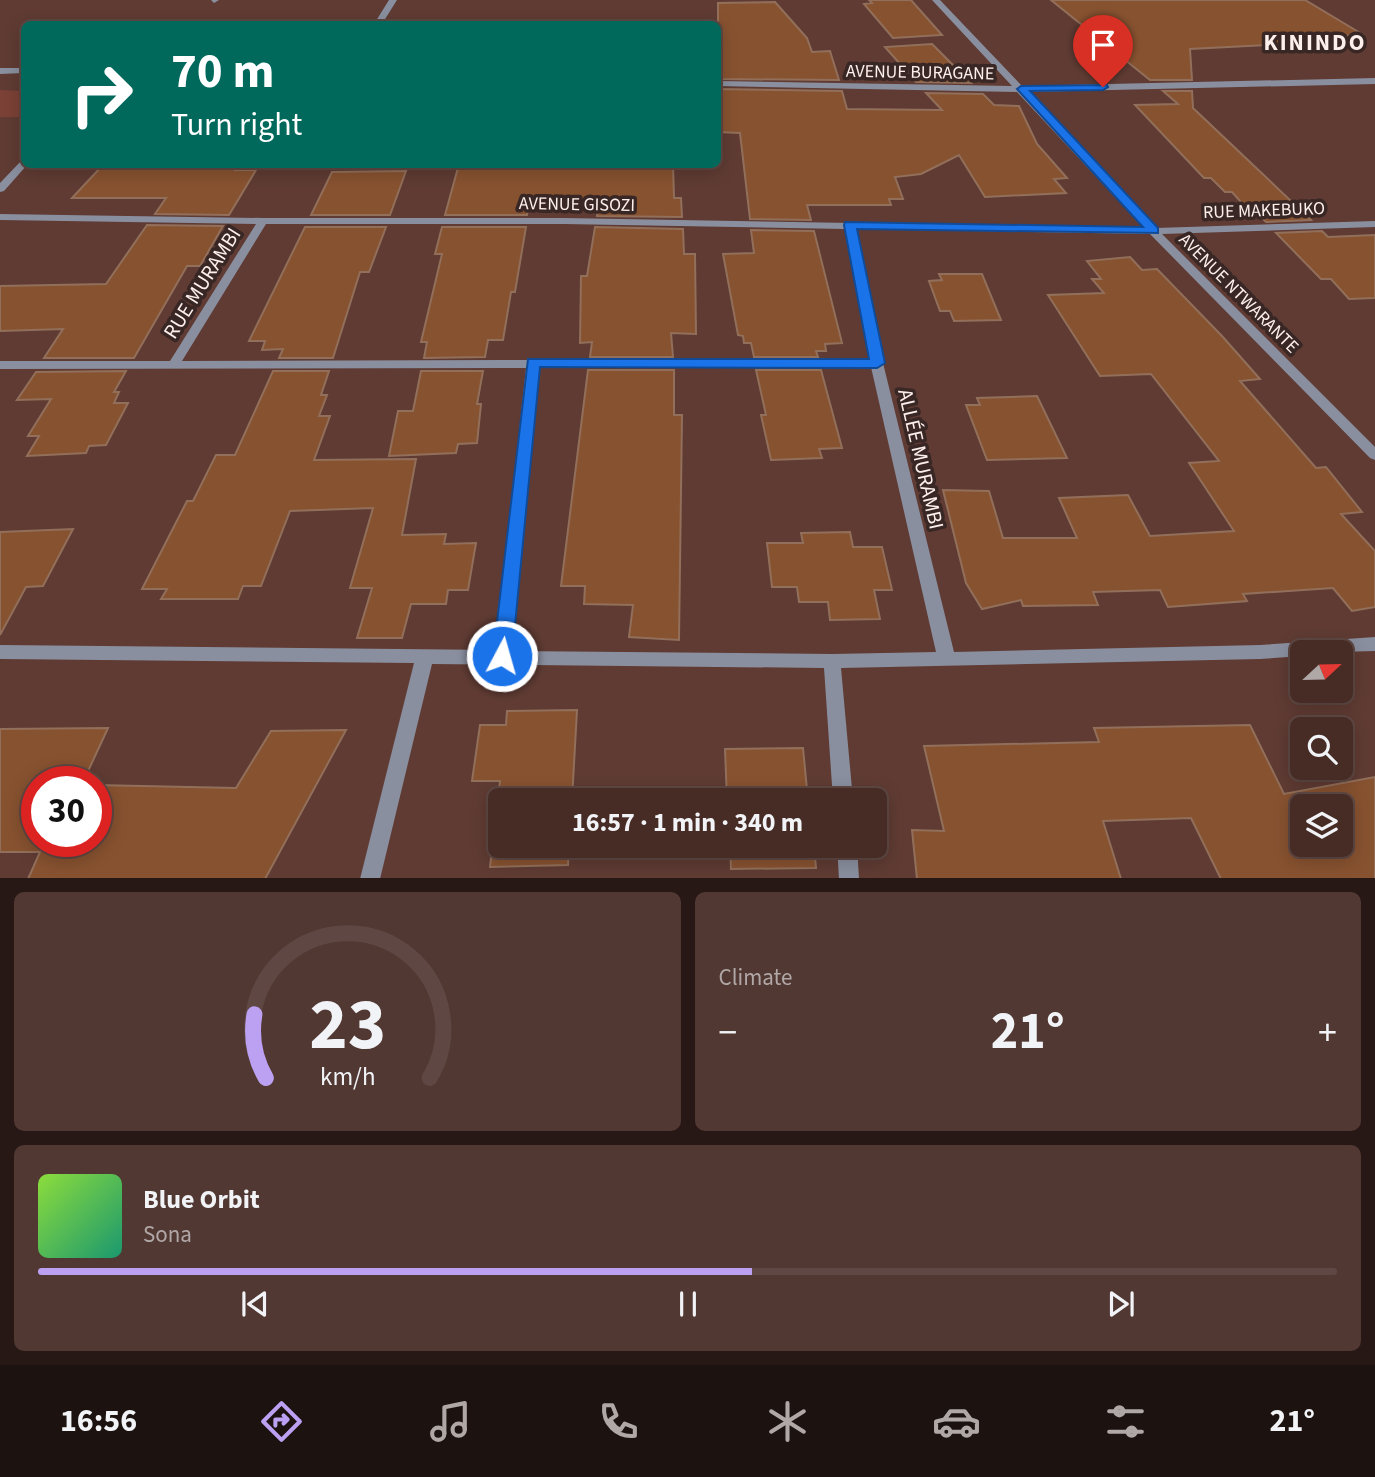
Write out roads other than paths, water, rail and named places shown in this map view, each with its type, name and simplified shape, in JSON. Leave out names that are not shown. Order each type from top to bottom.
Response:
[{"type":"street","points":[[380,21],[393,0]]},
{"type":"street","name":"AVENUE NTWARANTE","points":[[936,0],[1153,231],[1375,455]]},
{"type":"street","points":[[0,71],[21,71]]},
{"type":"street","name":"AVENUE BURAGANE","points":[[721,84],[1021,89],[1375,81]]},
{"type":"street","points":[[0,189],[21,166]]},
{"type":"street","name":"AVENUE GISOZI","points":[[0,217],[850,225],[1153,231]]},
{"type":"street","name":"RUE MURAMBI","points":[[174,364],[263,221]]},
{"type":"street","name":"RUE MAKEBUKO","points":[[1153,231],[1375,223]]},
{"type":"street","name":"ALLÉE MURAMBI","points":[[850,225],[877,363],[947,660]]},
{"type":"street","points":[[502,656],[533,362]]},
{"type":"street","points":[[0,365],[877,363]]},
{"type":"street","points":[[0,652],[832,661],[1259,652],[1375,644]]},
{"type":"street","points":[[370,878],[425,655]]},
{"type":"street","points":[[832,661],[842,788]]},
{"type":"street","points":[[848,858],[849,878]]},
{"type":"district","name":"KININDO","points":[[1315,42]]}]
